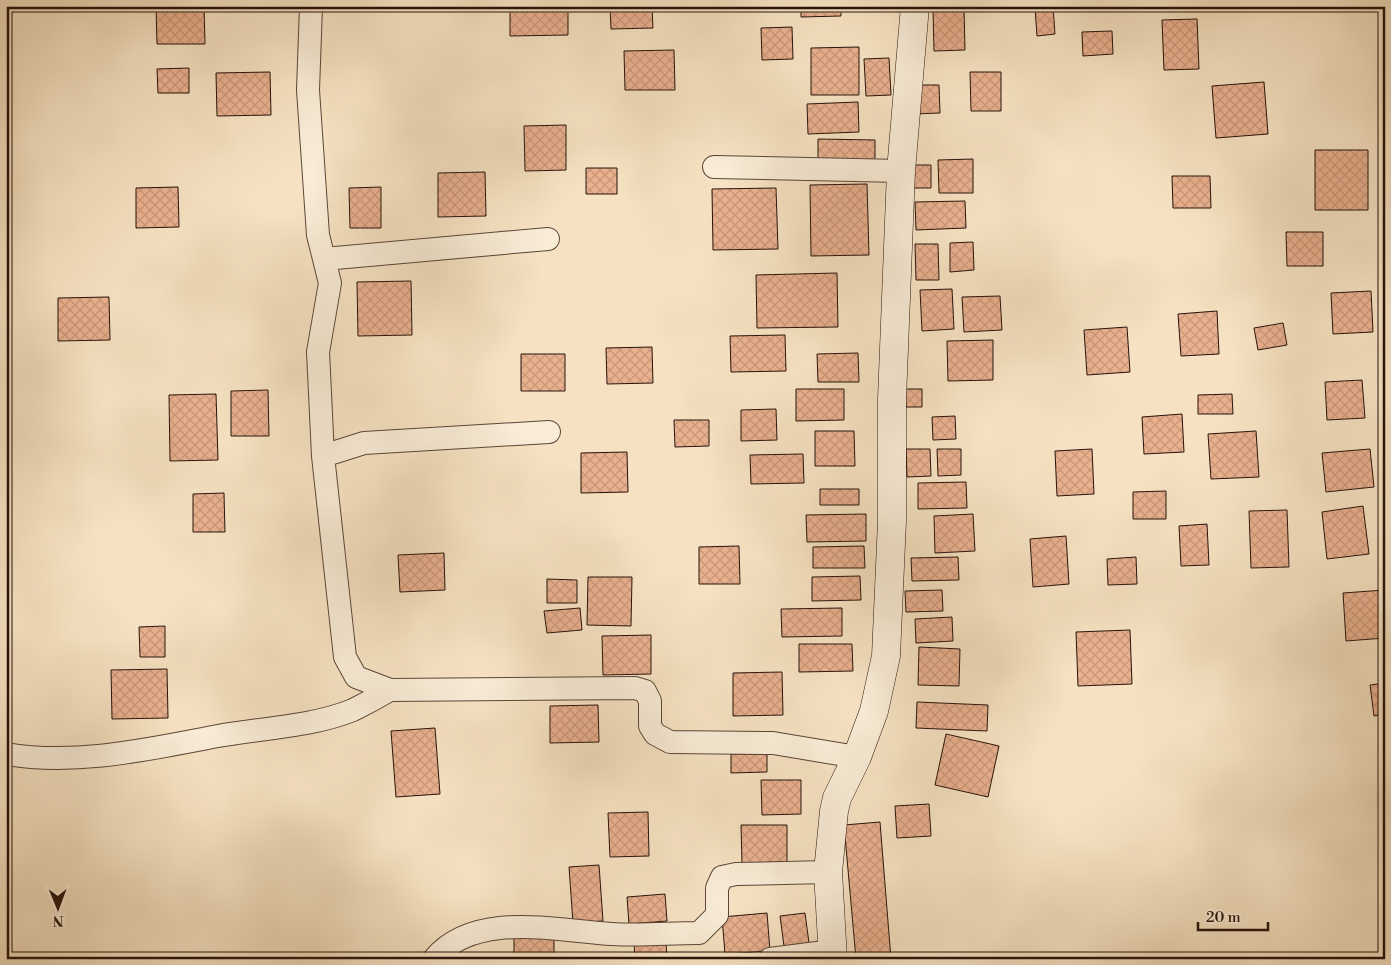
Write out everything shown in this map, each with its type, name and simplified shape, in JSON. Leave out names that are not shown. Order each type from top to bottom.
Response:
[{"type":"main road","points":[[833,955],[828,872],[837,798],[857,757],[874,711],[886,656],[892,521],[892,399],[901,171],[914,6]]},
{"type":"street","points":[[311,6],[308,90],[318,235],[330,283],[318,352],[323,456],[345,657],[356,677],[390,690],[635,688],[645,691],[650,701],[650,726],[655,734],[670,742],[773,743],[857,757]]},
{"type":"street","points":[[714,167],[901,171]]},
{"type":"street","points":[[324,259],[548,239]]},
{"type":"street","points":[[323,456],[364,443],[549,432]]},
{"type":"street","points":[[6,754],[38,759],[147,750],[306,722],[352,710],[390,690]]},
{"type":"street","points":[[434,959],[440,952],[467,935],[516,926],[556,927],[612,934],[699,932],[713,922],[717,915],[717,888],[722,877],[736,874],[828,872]]},
{"type":"street","points":[[770,959],[833,955]]},
{"type":"building","points":[[156,6],[204,6],[205,44],[157,44]]},
{"type":"building","points":[[510,6],[568,6],[568,35],[510,36]]},
{"type":"building","points":[[610,6],[652,6],[653,28],[611,29]]},
{"type":"building","points":[[801,6],[841,6],[841,16],[801,17]]},
{"type":"building","points":[[1053,6],[1055,34],[1037,36],[1035,8]]},
{"type":"building","points":[[964,8],[965,50],[934,51],[933,9]]},
{"type":"building","points":[[1197,19],[1199,69],[1164,70],[1162,20]]},
{"type":"building","points":[[792,27],[793,59],[762,60],[761,28]]},
{"type":"building","points":[[1112,31],[1113,54],[1083,56],[1082,32]]},
{"type":"building","points":[[859,47],[859,95],[811,95],[811,48]]},
{"type":"building","points":[[674,50],[675,90],[625,90],[624,51]]},
{"type":"building","points":[[889,58],[891,95],[866,96],[864,59]]},
{"type":"building","points":[[189,68],[189,93],[158,93],[157,69]]},
{"type":"building","points":[[270,72],[271,115],[217,116],[216,73]]},
{"type":"building","points":[[970,72],[1001,72],[1001,111],[971,111]]},
{"type":"building","points":[[1264,82],[1268,134],[1216,138],[1212,86]]},
{"type":"building","points":[[913,85],[939,85],[940,113],[913,114]]},
{"type":"building","points":[[858,102],[859,132],[808,134],[807,104]]},
{"type":"building","points":[[566,125],[566,170],[525,171],[524,126]]},
{"type":"building","points":[[818,139],[875,140],[875,164],[818,162]]},
{"type":"building","points":[[1315,150],[1368,150],[1368,210],[1315,210]]},
{"type":"building","points":[[973,159],[973,193],[939,193],[938,160]]},
{"type":"building","points":[[912,165],[931,165],[931,188],[912,188]]},
{"type":"building","points":[[586,168],[617,168],[617,194],[586,194]]},
{"type":"building","points":[[485,172],[486,216],[438,217],[438,173]]},
{"type":"building","points":[[1172,176],[1210,176],[1211,208],[1173,208]]},
{"type":"building","points":[[867,184],[869,255],[811,256],[810,185]]},
{"type":"building","points":[[178,187],[179,227],[136,228],[136,188]]},
{"type":"building","points":[[381,187],[381,228],[350,228],[349,188]]},
{"type":"building","points":[[776,188],[778,249],[713,250],[712,189]]},
{"type":"building","points":[[965,201],[966,228],[916,230],[915,202]]},
{"type":"building","points":[[1286,232],[1323,232],[1323,266],[1287,266]]},
{"type":"building","points":[[973,242],[974,270],[950,272],[950,243]]},
{"type":"building","points":[[915,244],[938,244],[939,280],[916,280]]},
{"type":"building","points":[[837,273],[838,327],[757,328],[756,275]]},
{"type":"building","points":[[411,281],[412,335],[358,336],[357,282]]},
{"type":"building","points":[[952,289],[954,329],[922,331],[920,290]]},
{"type":"building","points":[[1371,291],[1373,332],[1333,334],[1331,293]]},
{"type":"building","points":[[1000,296],[1002,330],[964,332],[962,297]]},
{"type":"building","points":[[109,297],[110,340],[58,341],[58,298]]},
{"type":"building","points":[[1217,311],[1219,354],[1181,356],[1178,314]]},
{"type":"building","points":[[1283,323],[1287,345],[1258,350],[1254,328]]},
{"type":"building","points":[[1127,327],[1130,372],[1087,375],[1084,330]]},
{"type":"building","points":[[785,335],[786,371],[731,372],[730,336]]},
{"type":"building","points":[[993,340],[993,380],[948,381],[947,341]]},
{"type":"building","points":[[652,347],[653,383],[607,384],[606,348]]},
{"type":"building","points":[[858,353],[859,382],[818,382],[817,354]]},
{"type":"building","points":[[521,354],[565,354],[565,391],[521,391]]},
{"type":"building","points":[[1362,380],[1365,418],[1327,420],[1325,382]]},
{"type":"building","points":[[796,389],[844,389],[844,420],[796,421]]},
{"type":"building","points":[[905,389],[922,389],[922,407],[906,407]]},
{"type":"building","points":[[268,390],[269,436],[231,436],[231,391]]},
{"type":"building","points":[[216,394],[218,460],[170,461],[169,395]]},
{"type":"building","points":[[1232,394],[1233,414],[1198,414],[1198,395]]},
{"type":"building","points":[[776,409],[777,440],[741,441],[741,410]]},
{"type":"building","points":[[1182,414],[1184,452],[1144,454],[1142,417]]},
{"type":"building","points":[[955,416],[956,439],[933,440],[932,417]]},
{"type":"building","points":[[674,420],[709,420],[709,446],[675,447]]},
{"type":"building","points":[[815,431],[854,431],[855,466],[815,466]]},
{"type":"building","points":[[1256,431],[1259,477],[1211,479],[1208,434]]},
{"type":"building","points":[[906,449],[930,449],[931,476],[907,477]]},
{"type":"building","points":[[937,449],[961,449],[961,475],[938,476]]},
{"type":"building","points":[[1092,449],[1094,494],[1057,496],[1055,451]]},
{"type":"building","points":[[1370,449],[1374,487],[1326,492],[1322,453]]},
{"type":"building","points":[[627,452],[628,492],[581,493],[581,453]]},
{"type":"building","points":[[803,454],[804,483],[751,484],[750,455]]},
{"type":"building","points":[[966,482],[967,508],[918,509],[918,483]]},
{"type":"building","points":[[820,489],[859,489],[859,505],[820,505]]},
{"type":"building","points":[[1166,491],[1166,519],[1133,519],[1133,492]]},
{"type":"building","points":[[224,493],[225,532],[193,532],[193,494]]},
{"type":"building","points":[[1363,506],[1369,554],[1327,559],[1322,512]]},
{"type":"building","points":[[1287,510],[1289,567],[1251,568],[1249,511]]},
{"type":"building","points":[[866,514],[866,541],[807,542],[806,515]]},
{"type":"building","points":[[973,514],[975,551],[935,553],[934,516]]},
{"type":"building","points":[[1207,524],[1209,565],[1181,566],[1179,526]]},
{"type":"building","points":[[1066,536],[1069,584],[1033,587],[1030,539]]},
{"type":"building","points":[[739,546],[740,584],[699,584],[699,547]]},
{"type":"building","points":[[864,546],[865,568],[813,568],[813,547]]},
{"type":"building","points":[[444,553],[445,590],[400,592],[398,555]]},
{"type":"building","points":[[958,557],[959,580],[912,581],[911,558]]},
{"type":"building","points":[[1136,557],[1137,584],[1108,585],[1107,559]]},
{"type":"building","points":[[860,576],[861,600],[812,601],[812,577]]},
{"type":"building","points":[[588,577],[632,577],[631,626],[587,625]]},
{"type":"building","points":[[547,579],[577,580],[577,603],[547,603]]},
{"type":"building","points":[[942,590],[943,611],[906,612],[905,591]]},
{"type":"building","points":[[1385,590],[1385,638],[1346,641],[1343,593]]},
{"type":"building","points":[[580,608],[582,630],[547,633],[544,611]]},
{"type":"building","points":[[842,608],[842,636],[782,637],[781,609]]},
{"type":"building","points":[[952,617],[953,641],[916,643],[915,619]]},
{"type":"building","points":[[165,626],[165,657],[140,657],[139,627]]},
{"type":"building","points":[[1130,630],[1132,684],[1078,686],[1076,632]]},
{"type":"building","points":[[651,635],[651,674],[603,675],[602,636]]},
{"type":"building","points":[[799,644],[852,644],[853,671],[799,672]]},
{"type":"building","points":[[919,647],[960,649],[959,686],[918,685]]},
{"type":"building","points":[[167,669],[168,718],[112,719],[111,670]]},
{"type":"building","points":[[782,672],[783,715],[733,716],[733,673]]},
{"type":"building","points":[[1385,683],[1385,714],[1374,716],[1370,685]]},
{"type":"building","points":[[917,702],[988,705],[987,731],[916,728]]},
{"type":"building","points":[[598,705],[599,742],[550,743],[550,706]]},
{"type":"building","points":[[435,728],[440,794],[396,797],[391,731]]},
{"type":"building","points":[[946,734],[999,746],[988,797],[935,785]]},
{"type":"building","points":[[731,754],[767,754],[767,772],[731,773]]},
{"type":"building","points":[[761,780],[801,780],[801,814],[762,815]]},
{"type":"building","points":[[929,804],[931,836],[897,838],[895,806]]},
{"type":"building","points":[[648,812],[649,856],[610,857],[608,813]]},
{"type":"building","points":[[880,822],[891,959],[856,959],[844,825]]},
{"type":"building","points":[[741,825],[787,825],[787,862],[742,863]]},
{"type":"building","points":[[1382,854],[1385,854],[1385,885]]},
{"type":"building","points":[[599,865],[603,921],[573,923],[569,867]]},
{"type":"building","points":[[665,894],[667,921],[629,924],[627,897]]},
{"type":"building","points":[[767,913],[770,951],[725,954],[722,917]]},
{"type":"building","points":[[805,913],[809,943],[784,946],[780,916]]},
{"type":"building","points":[[514,936],[554,936],[554,959],[514,959]]},
{"type":"building","points":[[666,942],[667,959],[635,959],[634,943]]}]
